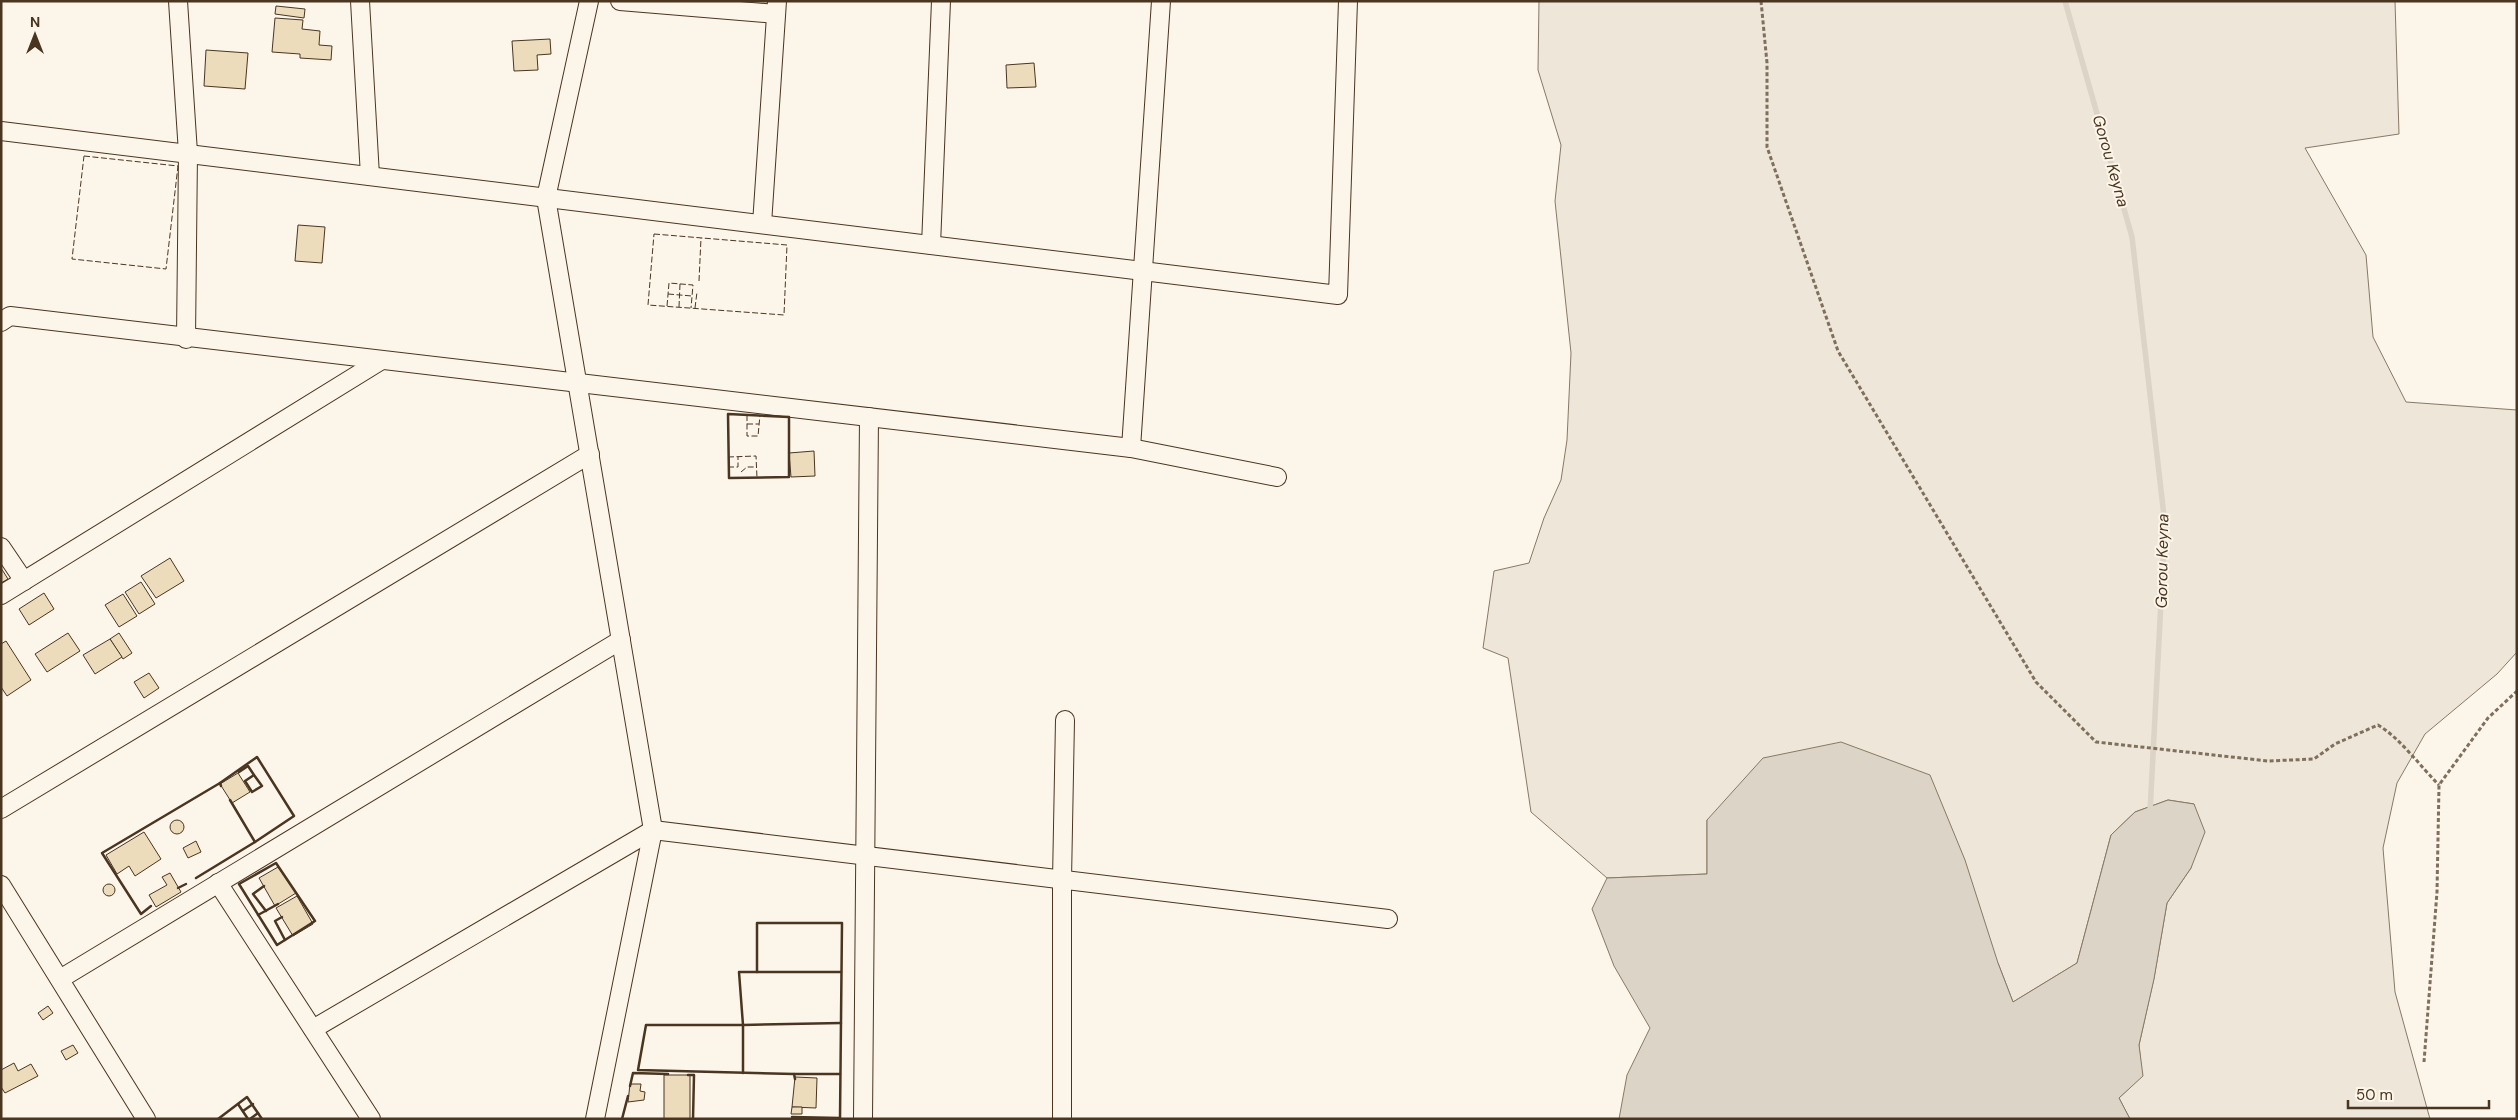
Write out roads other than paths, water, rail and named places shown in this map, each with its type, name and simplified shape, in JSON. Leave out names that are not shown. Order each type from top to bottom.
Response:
[{"type":"street","points":[[178,1],[188,153],[186,339]]},
{"type":"street","points":[[360,1],[370,176]]},
{"type":"street","points":[[589,1],[546,198],[653,830],[595,1119]]},
{"type":"street","points":[[620,1],[777,8],[762,224]]},
{"type":"street","points":[[931,245],[941,1]]},
{"type":"street","points":[[1131,448],[1161,1],[1155,1]]},
{"type":"street","points":[[1,131],[1338,294],[1348,1]]},
{"type":"street","points":[[1,322],[10,316],[186,339],[1131,448],[1276,477]]},
{"type":"street","points":[[1,595],[380,361]]},
{"type":"street","points":[[862,1119],[869,417]]},
{"type":"street","points":[[1,809],[590,454]]},
{"type":"street","points":[[1,546],[24,581]]},
{"type":"street","points":[[60,979],[621,640]]},
{"type":"street","points":[[1062,1119],[1062,880],[1065,720]]},
{"type":"street","points":[[313,1029],[653,830],[1388,919]]},
{"type":"street","points":[[218,883],[370,1119]]},
{"type":"street","points":[[1,885],[146,1119]]},
{"type":"waterway","name":"Gorou Keyna","points":[[2065,1],[2132,237],[2165,525],[2150,812]]}]
